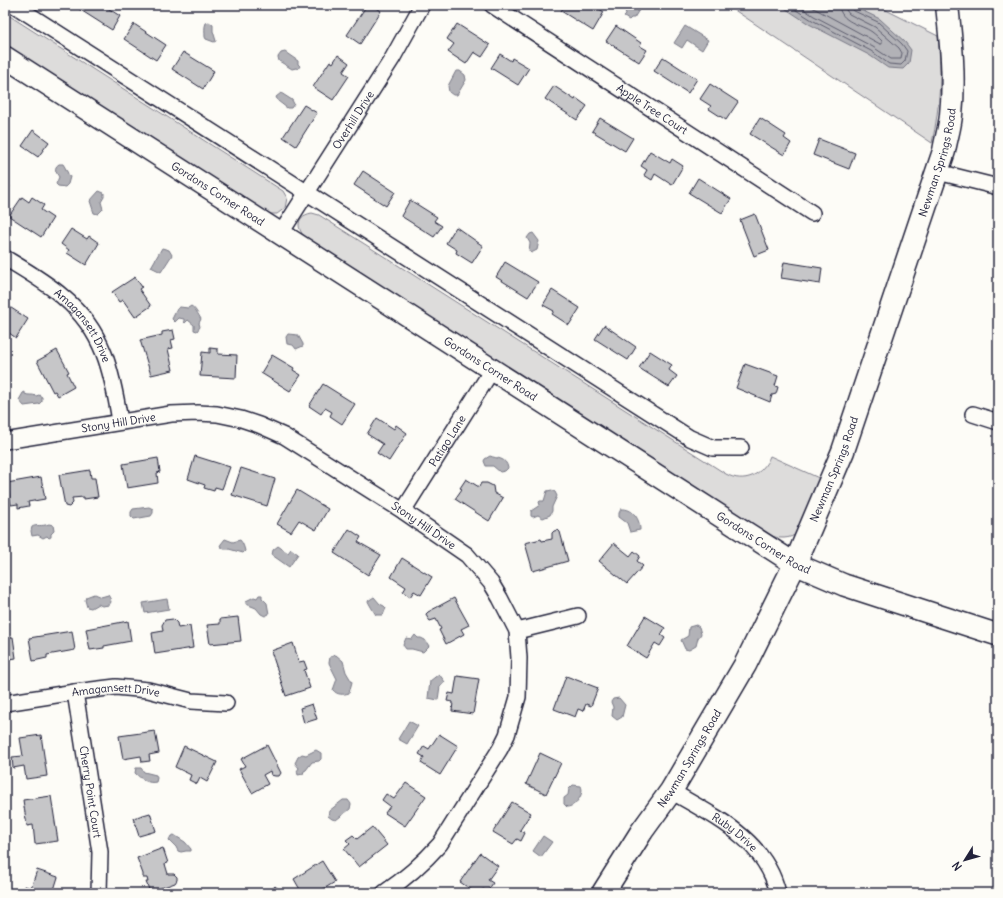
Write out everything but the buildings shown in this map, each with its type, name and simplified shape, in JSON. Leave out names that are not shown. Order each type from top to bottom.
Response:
[{"type":"main road","name":"Newman Springs Road","points":[[603,893],[642,831],[671,791],[745,665],[795,564],[843,451],[938,172],[951,116],[952,60],[947,5]]},
{"type":"street","points":[[14,5],[690,438],[713,448],[742,448]]},
{"type":"street","name":"Overhill Drive","points":[[281,233],[392,60],[422,5]]},
{"type":"street","name":"Apple Tree Court","points":[[492,5],[812,213]]},
{"type":"street","name":"Gordons Corner Road","points":[[5,58],[281,233],[795,564],[844,585],[998,635]]},
{"type":"street","points":[[938,172],[998,187]]},
{"type":"street","name":"Amagansett Drive","points":[[5,258],[63,296],[85,319],[95,334],[111,372],[120,422]]},
{"type":"street","name":"Patigo Lane","points":[[403,511],[492,370]]},
{"type":"street","name":"Stony Hill Drive","points":[[5,441],[171,414],[217,414],[240,419],[259,425],[284,436],[403,511],[460,550],[481,570],[500,598],[517,632],[519,669],[518,697],[507,735],[500,749],[440,844],[430,856],[408,876],[384,893]]},
{"type":"street","points":[[973,414],[998,422]]},
{"type":"street","points":[[517,632],[578,616]]},
{"type":"street","name":"Amagansett Drive","points":[[5,703],[116,687],[148,690],[191,701],[226,703]]},
{"type":"street","name":"Cherry Point Court","points":[[75,692],[100,852],[99,893]]},
{"type":"street","name":"Ruby Drive","points":[[671,791],[726,824],[746,838],[768,866],[775,881],[778,893]]},
{"type":"shaded area","points":[[727,5],[876,5],[938,36],[940,90],[932,143]]},
{"type":"shaded area","points":[[5,13],[283,191],[287,198],[285,208],[277,214],[267,214],[5,46]]},
{"type":"shaded area","points":[[312,213],[319,215],[726,474],[739,478],[752,476],[763,468],[770,456],[821,479],[801,529],[795,535],[788,538],[780,538],[769,535],[310,241],[302,234],[299,225],[302,218]]},
{"type":"water","points":[[629,5],[642,5],[634,18],[629,20],[624,17],[626,15],[625,11]]},
{"type":"water","points":[[780,5],[851,5],[880,19],[905,42],[911,50],[909,63],[903,69],[888,68],[869,55],[809,24]]},
{"type":"water","points":[[209,22],[213,25],[216,41],[214,42],[206,39],[205,37],[205,25]]},
{"type":"water","points":[[685,26],[708,40],[702,50],[687,40],[682,48],[674,43]]},
{"type":"water","points":[[285,52],[298,61],[300,66],[298,69],[292,69],[279,61],[278,57],[281,53]]},
{"type":"water","points":[[456,71],[460,71],[465,75],[466,80],[457,95],[453,95],[449,92],[448,86]]},
{"type":"water","points":[[281,93],[292,100],[294,104],[291,108],[287,108],[278,101],[276,97]]},
{"type":"water","points":[[59,164],[63,164],[70,177],[68,184],[65,187],[58,186],[56,184],[59,177],[56,169]]},
{"type":"water","points":[[99,191],[104,193],[104,197],[101,202],[103,209],[98,214],[94,213],[90,201]]},
{"type":"water","points":[[533,233],[539,241],[537,250],[531,253],[529,251],[530,243],[527,238]]},
{"type":"water","points":[[162,248],[169,250],[172,255],[161,272],[151,267]]},
{"type":"water","points":[[191,306],[201,319],[199,323],[200,327],[197,331],[194,330],[194,325],[188,320],[185,323],[184,319],[179,318],[175,322],[172,319],[177,309],[180,307],[188,308]]},
{"type":"water","points":[[288,334],[298,335],[303,346],[296,349],[293,345],[287,344],[286,337]]},
{"type":"water","points":[[25,392],[26,395],[39,395],[42,397],[42,401],[39,404],[24,406],[19,400]]},
{"type":"water","points":[[490,456],[503,460],[507,464],[508,468],[505,471],[500,472],[493,466],[486,466],[484,461]]},
{"type":"water","points":[[552,490],[557,496],[550,515],[543,518],[538,515],[533,517],[531,516],[531,511],[540,505],[540,501],[544,501],[547,491]]},
{"type":"water","points":[[149,507],[153,509],[151,516],[134,519],[131,516],[133,509]]},
{"type":"water","points":[[621,509],[629,510],[635,515],[639,522],[640,530],[630,532],[627,523],[619,517]]},
{"type":"water","points":[[49,524],[53,525],[54,531],[51,534],[51,537],[49,538],[47,536],[43,538],[38,535],[32,536],[32,527]]},
{"type":"water","points":[[225,539],[233,542],[240,540],[245,551],[243,553],[224,549],[220,546]]},
{"type":"water","points":[[278,546],[288,553],[291,549],[298,554],[289,567],[272,555],[273,550]]},
{"type":"water","points":[[94,594],[101,597],[108,595],[111,602],[109,605],[102,606],[98,604],[91,608],[87,607],[85,600],[86,597]]},
{"type":"water","points":[[259,595],[262,595],[262,598],[267,603],[269,614],[265,616],[256,608],[246,604],[246,601],[254,597],[257,598]]},
{"type":"water","points":[[374,597],[386,608],[383,615],[376,615],[368,601]]},
{"type":"water","points":[[167,599],[169,609],[145,613],[143,603]]},
{"type":"water","points":[[696,625],[699,627],[701,634],[698,638],[696,646],[689,650],[685,649],[681,640],[688,636],[689,627]]},
{"type":"water","points":[[415,635],[418,638],[425,640],[429,646],[423,652],[406,649],[403,645],[406,638],[412,639]]},
{"type":"water","points":[[336,655],[343,661],[346,672],[352,682],[349,693],[340,694],[333,690],[337,679],[329,663],[330,657]]},
{"type":"water","points":[[439,674],[445,682],[440,686],[438,700],[428,698],[430,681]]},
{"type":"water","points":[[619,698],[625,705],[622,717],[617,720],[612,716],[613,707],[611,702],[613,699]]},
{"type":"water","points":[[409,721],[418,726],[407,744],[398,739]]},
{"type":"water","points":[[316,750],[321,753],[321,759],[319,761],[312,762],[303,774],[298,775],[297,771],[299,768],[295,763],[298,757],[302,754],[306,755]]},
{"type":"water","points":[[136,768],[141,768],[144,772],[156,775],[156,782],[147,782],[142,779],[135,773]]},
{"type":"water","points":[[573,785],[581,786],[582,793],[573,805],[567,807],[564,804],[564,798],[568,795],[569,789]]},
{"type":"water","points":[[343,800],[348,800],[351,804],[350,809],[336,820],[332,819],[328,816],[329,811]]},
{"type":"water","points":[[174,835],[185,842],[191,851],[178,851],[169,840],[171,836]]},
{"type":"water","points":[[543,836],[552,842],[541,857],[533,851]]}]
